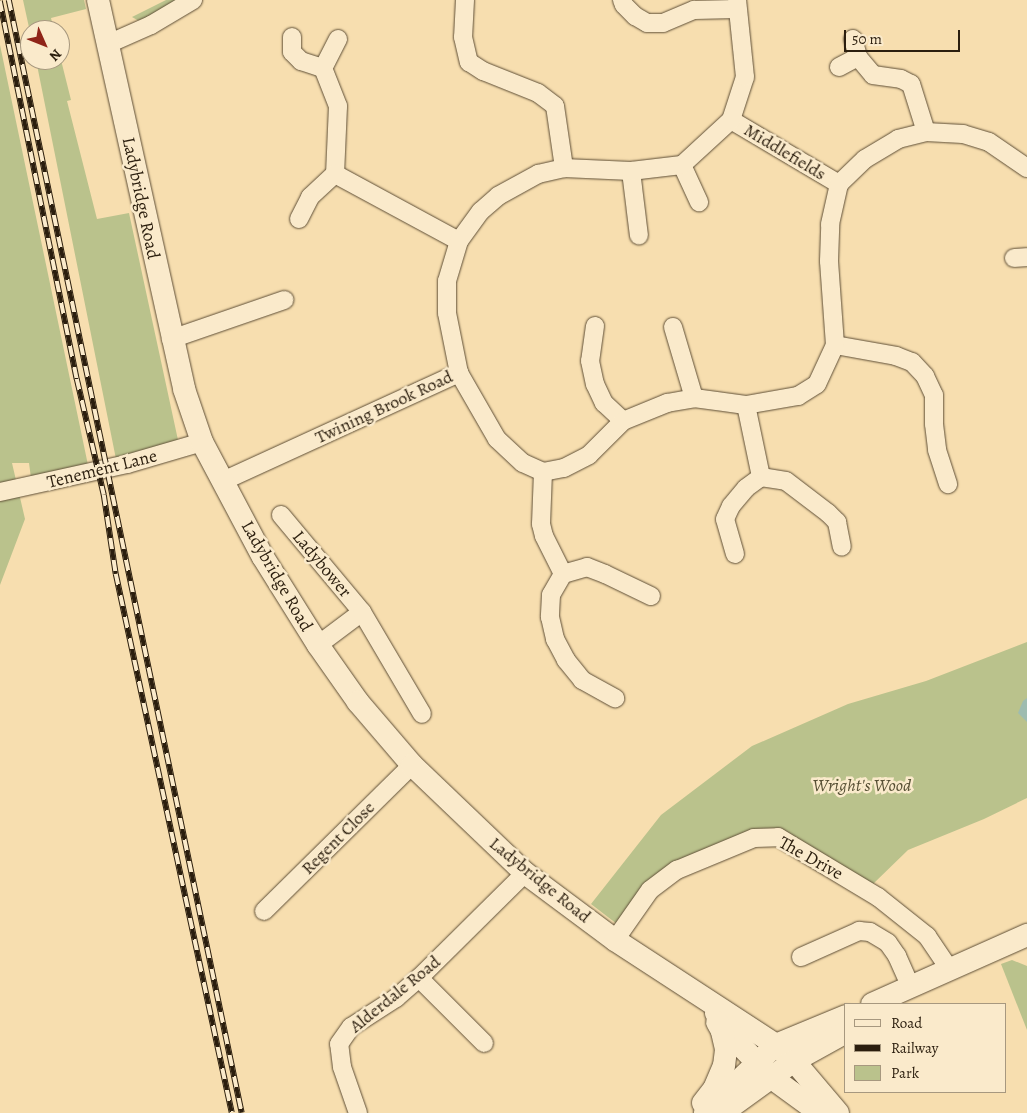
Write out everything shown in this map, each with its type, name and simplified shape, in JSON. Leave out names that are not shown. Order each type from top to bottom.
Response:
[{"type":"street","name":"Ladybridge Road","points":[[98,0],[171,338],[184,389],[202,442],[263,557],[318,645],[358,702],[412,765],[526,873],[615,940],[776,1045],[794,1061],[838,1113]]},
{"type":"street","points":[[108,44],[151,25],[193,0]]},
{"type":"street","points":[[465,0],[463,37],[469,62],[483,72],[538,92],[555,106],[564,168]]},
{"type":"street","points":[[622,0],[624,5],[635,16],[647,23],[663,23],[694,10],[737,5],[745,77],[731,120],[682,166],[698,202]]},
{"type":"street","points":[[292,37],[292,52],[301,61],[323,68]]},
{"type":"street","points":[[300,218],[310,197],[335,174],[338,106],[323,68],[338,39]]},
{"type":"street","points":[[853,39],[858,57],[873,75],[901,79],[911,84],[926,132]]},
{"type":"street","points":[[839,67],[858,57]]},
{"type":"street","name":"Middlefields","points":[[731,120],[839,184]]},
{"type":"street","points":[[460,373],[496,439],[523,463],[543,472],[564,468],[589,455],[623,421],[667,403],[694,398],[746,405],[798,396],[817,384],[835,344],[829,261],[830,233],[839,184],[865,158],[898,139],[926,132],[963,134],[989,142],[1027,168]]},
{"type":"street","name":"Twining Brook Road","points":[[223,481],[460,373],[447,313],[447,281],[459,241],[481,211],[498,196],[538,174],[564,168],[630,171],[682,166]]},
{"type":"street","points":[[630,171],[639,236]]},
{"type":"street","points":[[335,174],[459,241]]},
{"type":"street","points":[[171,338],[284,300]]},
{"type":"street","points":[[595,326],[590,361],[595,384],[604,403],[623,421]]},
{"type":"street","points":[[673,328],[694,398]]},
{"type":"street","points":[[835,344],[896,356],[912,362],[925,376],[934,395],[934,424],[937,450],[948,484]]},
{"type":"street","points":[[746,405],[761,477]]},
{"type":"street","name":"Tenement Lane","points":[[0,492],[127,464],[202,442]]},
{"type":"street","points":[[543,472],[541,524],[544,536],[563,574]]},
{"type":"street","points":[[734,554],[724,519],[731,506],[746,488],[761,477],[786,481],[828,512],[837,522],[842,547]]},
{"type":"street","name":"Ladybower","points":[[281,515],[362,612],[422,714]]},
{"type":"street","points":[[615,698],[582,680],[566,660],[555,639],[550,617],[551,596],[563,574],[587,567],[651,596]]},
{"type":"street","name":"Ladybower","points":[[318,645],[362,612]]},
{"type":"street","name":"Regent Close","points":[[264,912],[412,765]]},
{"type":"street","name":"The Drive","points":[[615,940],[650,890],[677,870],[754,838],[778,837],[878,897],[927,936],[950,970]]},
{"type":"street","name":"Alderdale Road","points":[[358,1113],[342,1067],[339,1044],[351,1027],[396,998],[419,978],[526,873]]},
{"type":"street","points":[[801,957],[859,931],[870,932],[888,943],[897,956],[911,987]]},
{"type":"street","points":[[874,1003],[1027,935]]},
{"type":"street","points":[[896,1003],[971,961]]},
{"type":"street","points":[[419,978],[484,1044]]},
{"type":"street","name":"Ladybridge Road","points":[[704,999],[765,1070],[820,1113]]},
{"type":"street","points":[[695,1113],[714,1089],[724,1066],[726,1049],[722,1031],[704,999]]},
{"type":"street","points":[[722,1113],[765,1070],[776,1045],[844,1017]]},
{"type":"street","points":[[705,1113],[765,1070],[794,1061],[844,1033]]},
{"type":"green space","points":[[23,0],[84,0],[86,9],[51,18],[52,20],[27,20]]},
{"type":"green space","points":[[166,0],[180,0],[139,21],[132,17]]},
{"type":"green space","points":[[0,45],[88,465],[31,478],[29,463],[12,463],[25,519],[0,585]]},
{"type":"green space","points":[[38,70],[64,70],[71,100],[67,101],[97,219],[129,213],[178,440],[116,459]]},
{"type":"green space","name":"Wright's Wood","points":[[1027,642],[1027,798],[984,819],[908,850],[873,884],[776,828],[750,832],[671,865],[617,924],[591,904],[661,815],[752,746],[848,704],[926,681]]},
{"type":"green space","points":[[1012,960],[1027,966],[1027,1030],[1001,964]]},
{"type":"shaded area","points":[[1027,698],[1027,722],[1018,713],[1023,701]]},
{"type":"railway","points":[[9,0],[242,1113]]},
{"type":"railway","points":[[0,1],[77,379],[104,495],[116,574],[232,1113]]}]
